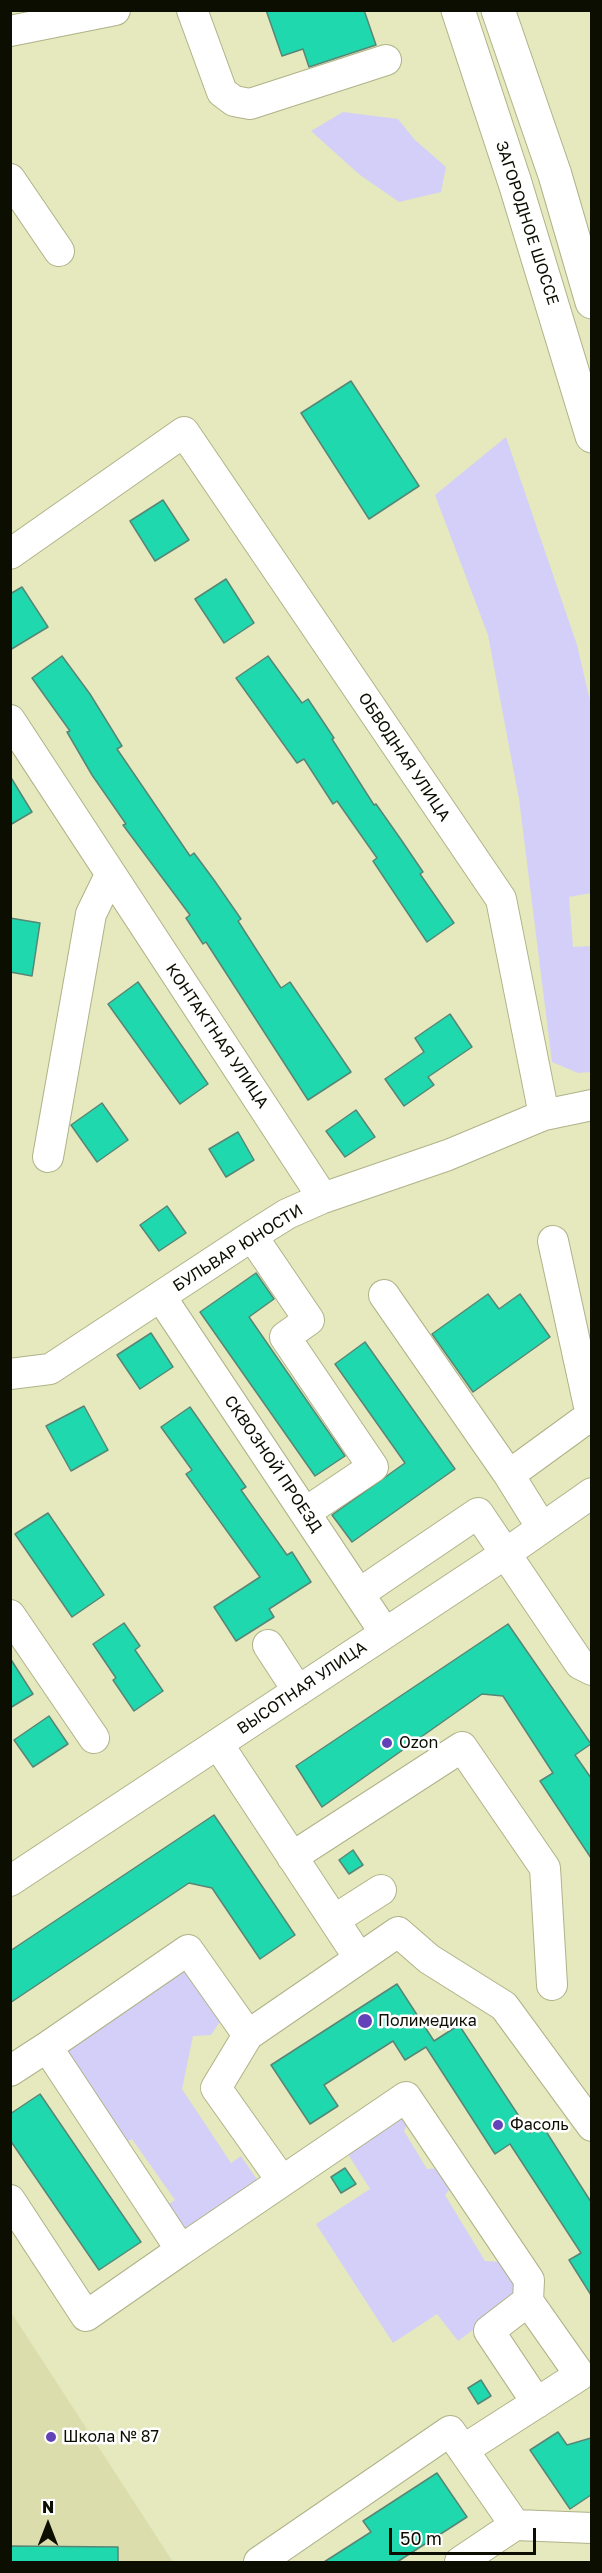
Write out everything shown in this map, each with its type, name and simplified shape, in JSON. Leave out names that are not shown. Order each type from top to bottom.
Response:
[{"type":"highway","name":"ЗАГОРОДНОЕ ШОССЕ","points":[[458,10],[519,195],[591,436]]},
{"type":"highway","points":[[498,10],[555,175],[591,302]]},
{"type":"street","points":[[10,31],[115,10]]},
{"type":"street","points":[[192,10],[222,92],[234,101],[249,104],[386,60]]},
{"type":"street","points":[[10,179],[59,251]]},
{"type":"street","name":"ОБВОДНАЯ УЛИЦА","points":[[10,554],[183,432],[501,899],[544,1115]]},
{"type":"street","name":"КОНТАКТНАЯ УЛИЦА","points":[[14,733],[323,1198]]},
{"type":"street","points":[[48,1157],[91,914],[110,875]]},
{"type":"street","name":"БУЛЬВАР ЮНОСТИ","points":[[10,1374],[50,1369],[288,1214],[323,1198],[448,1155],[544,1115],[591,1105]]},
{"type":"street","points":[[252,1236],[309,1320],[285,1337],[373,1467],[306,1512]]},
{"type":"street","points":[[509,1474],[591,1418],[553,1241]]},
{"type":"street","points":[[384,1295],[509,1474],[542,1528]]},
{"type":"street","name":"СКВОЗНОЙ ПРОЕЗД","points":[[161,1297],[385,1633]]},
{"type":"street","name":"ВЫСОТНАЯ УЛИЦА","points":[[10,1881],[505,1554],[591,1493]]},
{"type":"street","points":[[360,1593],[478,1513],[580,1664],[591,1670]]},
{"type":"street","points":[[10,1615],[94,1738]]},
{"type":"street","points":[[268,1645],[298,1691]]},
{"type":"street","points":[[218,1744],[359,1958]]},
{"type":"street","points":[[292,1857],[462,1746],[545,1868],[552,1985]]},
{"type":"street","points":[[334,1920],[381,1890]]},
{"type":"street","points":[[282,2181],[216,2088],[248,2035],[398,1932],[429,1959],[504,2006],[591,2126]]},
{"type":"street","points":[[10,2071],[188,1950],[248,2035]]},
{"type":"street","points":[[47,2047],[181,2250]]},
{"type":"street","points":[[10,2200],[86,2316],[406,2097],[529,2280],[528,2301],[580,2375],[463,2450]]},
{"type":"street","points":[[528,2301],[489,2331],[537,2403]]},
{"type":"street","points":[[258,2562],[450,2431],[515,2525]]},
{"type":"street","points":[[473,2559],[515,2525],[591,2527]]},
{"type":"shaded area","points":[[343,112],[398,119],[415,140],[446,167],[441,192],[399,202],[360,175],[311,131]]},
{"type":"shaded area","points":[[506,437],[577,645],[591,705],[591,893],[569,897],[573,947],[591,946],[591,1072],[578,1073],[552,1062],[519,799],[488,635],[435,495]]},
{"type":"shaded area","points":[[189,1960],[225,2014],[211,2035],[193,2036],[182,2089],[231,2163],[241,2156],[258,2181],[184,2237],[163,2208],[175,2200],[132,2139],[127,2142],[62,2049]]},
{"type":"shaded area","points":[[404,2113],[409,2120],[404,2131],[427,2169],[443,2168],[454,2184],[445,2195],[485,2261],[504,2262],[515,2277],[515,2299],[458,2341],[437,2314],[393,2343],[316,2224],[370,2189],[346,2151]]},
{"type":"shaded area","name":"Школа № 87","points":[[11,2312],[173,2562],[11,2562]]},
{"type":"building","points":[[266,10],[364,10],[376,45],[309,67],[303,49],[282,56]]},
{"type":"building","points":[[351,381],[419,486],[369,519],[301,413]]},
{"type":"building","points":[[163,500],[189,540],[155,561],[130,521]]},
{"type":"building","points":[[226,579],[254,623],[224,643],[195,599]]},
{"type":"building","points":[[22,587],[48,627],[10,650],[10,594]]},
{"type":"building","points":[[62,656],[90,694],[122,746],[117,749],[190,856],[194,853],[241,919],[238,921],[281,988],[290,982],[351,1072],[308,1100],[206,942],[203,944],[186,918],[190,915],[123,825],[126,824],[92,775],[67,732],[70,731],[32,678]]},
{"type":"building","points":[[268,656],[302,703],[308,699],[374,805],[376,804],[402,841],[423,872],[420,874],[454,923],[427,942],[373,861],[377,858],[337,801],[333,804],[304,759],[297,763],[236,678]]},
{"type":"building","points":[[10,776],[32,812],[10,825]]},
{"type":"building","points":[[10,918],[40,923],[32,976],[10,972]]},
{"type":"building","points":[[138,982],[208,1084],[180,1104],[108,1004]]},
{"type":"building","points":[[450,1014],[472,1047],[428,1077],[434,1085],[404,1106],[385,1079],[424,1052],[415,1038]]},
{"type":"building","points":[[102,1103],[128,1140],[97,1162],[71,1125]]},
{"type":"building","points":[[356,1110],[375,1137],[345,1157],[326,1131]]},
{"type":"building","points":[[238,1132],[254,1160],[226,1177],[209,1149]]},
{"type":"building","points":[[167,1206],[186,1233],[159,1251],[140,1225]]},
{"type":"building","points":[[256,1273],[274,1299],[249,1317],[345,1456],[315,1476],[200,1312]]},
{"type":"building","points":[[488,1294],[499,1309],[520,1294],[550,1337],[473,1392],[432,1334]]},
{"type":"building","points":[[151,1333],[173,1367],[140,1389],[117,1355]]},
{"type":"building","points":[[365,1342],[455,1469],[352,1542],[332,1515],[405,1463],[335,1364]]},
{"type":"building","points":[[84,1406],[108,1450],[71,1471],[46,1426]]},
{"type":"building","points":[[190,1407],[246,1487],[241,1490],[287,1555],[292,1552],[311,1582],[269,1609],[274,1617],[236,1641],[214,1607],[260,1577],[186,1474],[192,1470],[161,1427]]},
{"type":"building","points":[[48,1513],[104,1595],[72,1617],[15,1534]]},
{"type":"building","points":[[124,1623],[140,1646],[135,1650],[163,1691],[134,1711],[113,1680],[116,1678],[93,1644]]},
{"type":"building","points":[[508,1624],[591,1744],[575,1755],[591,1778],[591,1858],[540,1781],[553,1773],[503,1696],[482,1694],[322,1807],[296,1766]]},
{"type":"building","points":[[10,1658],[33,1694],[10,1708]]},
{"type":"building","points":[[49,1716],[68,1744],[33,1767],[14,1740]]},
{"type":"building","points":[[214,1815],[295,1935],[260,1959],[212,1888],[189,1883],[10,2003],[10,1951]]},
{"type":"building","points":[[353,1850],[363,1865],[349,1874],[339,1860]]},
{"type":"building","points":[[397,1984],[434,2041],[459,2025],[530,2133],[542,2125],[591,2202],[591,2295],[569,2260],[581,2253],[510,2144],[495,2154],[426,2047],[405,2060],[393,2041],[324,2085],[338,2106],[310,2124],[271,2065]]},
{"type":"building","points":[[40,2094],[141,2242],[99,2270],[10,2140],[10,2114]]},
{"type":"building","points":[[345,2168],[356,2184],[341,2193],[331,2177]]},
{"type":"building","points":[[481,2380],[491,2396],[478,2404],[468,2388]]},
{"type":"building","points":[[558,2432],[567,2445],[591,2438],[591,2495],[570,2509],[530,2450]]},
{"type":"building","points":[[437,2473],[467,2517],[397,2562],[324,2562],[371,2532],[363,2521]]},
{"type":"building","points":[[10,2546],[118,2547],[118,2562],[10,2562]]},
{"type":"place","name":"Ozon","points":[[387,1743]]},
{"type":"place","name":"Полимедика","points":[[365,2021]]},
{"type":"place","name":"Фасоль","points":[[498,2125]]},
{"type":"place","name":"Школа № 87","points":[[51,2437]]}]
